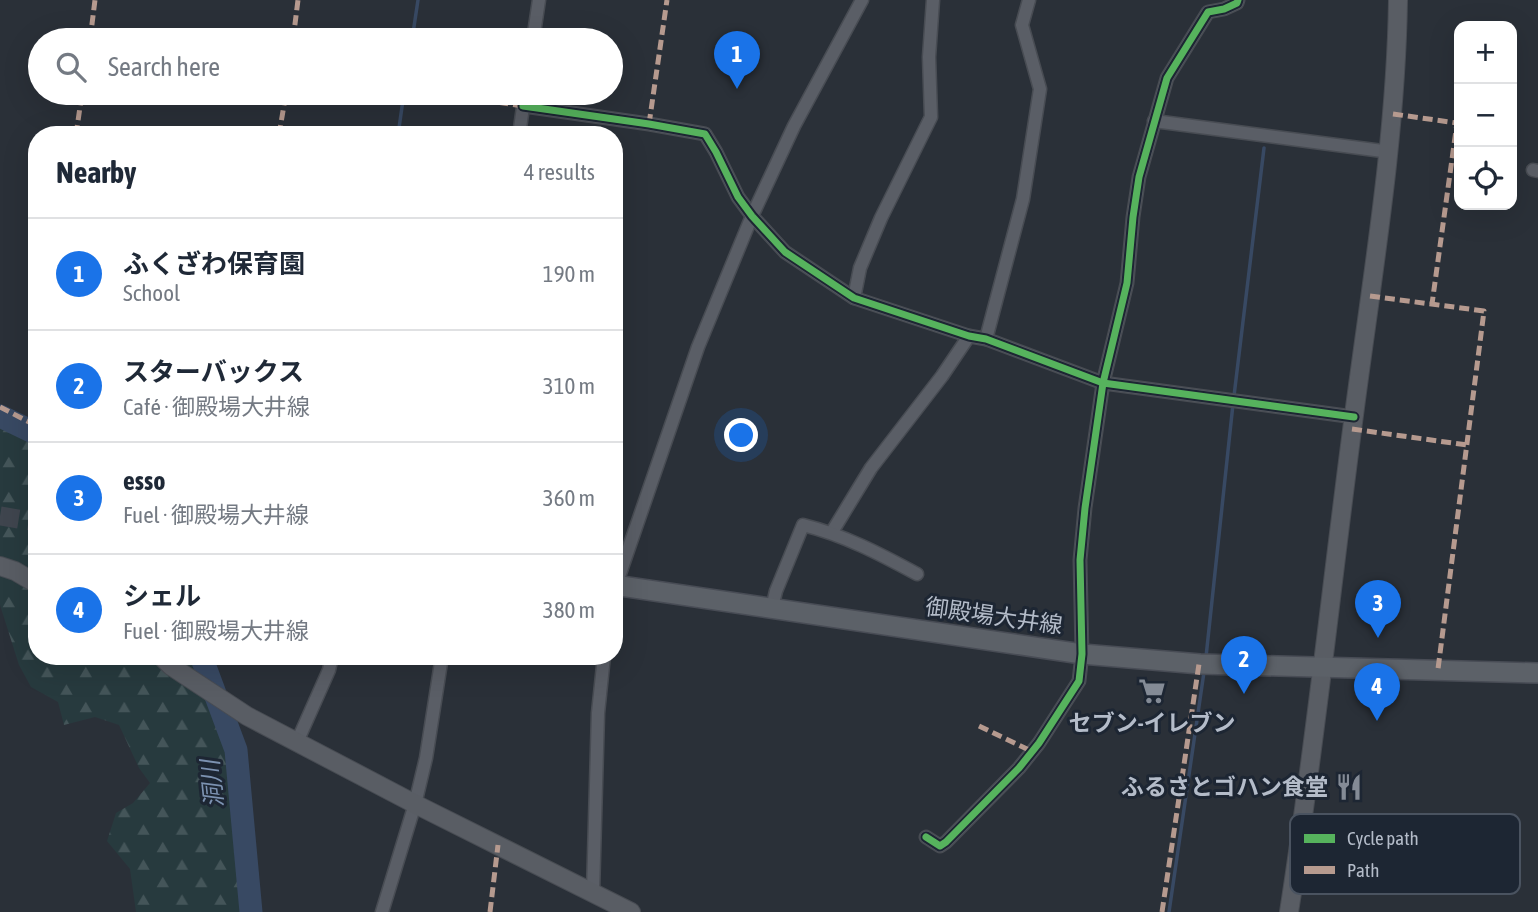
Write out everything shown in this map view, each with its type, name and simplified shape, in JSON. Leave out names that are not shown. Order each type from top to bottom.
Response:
[{"type":"main road","name":"御殿場大井線","points":[[623,588],[1082,654],[1207,664],[1538,673]]},
{"type":"street","points":[[535,28],[540,0]]},
{"type":"street","points":[[623,564],[698,347],[752,216],[794,126],[862,0]]},
{"type":"street","points":[[854,298],[860,268],[881,218],[931,117],[929,57],[933,0]]},
{"type":"street","points":[[986,339],[1023,199],[1040,89],[1022,25],[1029,0]]},
{"type":"street","points":[[926,837],[940,846],[946,842],[1019,768],[1039,744],[1079,681],[1082,654],[1080,560],[1085,508],[1103,383],[1127,283],[1139,177],[1167,78],[1208,12],[1224,9],[1238,0]]},
{"type":"street","points":[[1304,814],[1390,152],[1398,50],[1398,0]]},
{"type":"street","points":[[520,126],[523,105]]},
{"type":"street","points":[[554,105],[705,134],[738,197],[752,216],[785,252],[854,298],[969,336],[986,339],[1103,383],[1354,416]]},
{"type":"street","points":[[1154,121],[1390,152]]},
{"type":"street","points":[[832,532],[871,468],[942,376],[969,336]]},
{"type":"street","points":[[772,608],[776,591],[803,525],[832,532],[917,574]]},
{"type":"street","points":[[0,566],[28,579]]},
{"type":"street","points":[[170,665],[247,716],[415,804],[632,912]]},
{"type":"street","points":[[297,742],[330,665]]},
{"type":"street","points":[[382,912],[426,758],[441,665]]},
{"type":"street","points":[[592,912],[596,762],[603,665]]},
{"type":"street","points":[[1289,912],[1292,894]]},
{"type":"green space","points":[[0,423],[28,438],[28,665],[194,665],[230,757],[242,912],[136,912],[130,869],[107,841],[116,813],[133,803],[150,783],[139,768],[119,725],[95,717],[64,725],[58,702],[31,687],[19,665],[0,605]]},
{"type":"waterway","points":[[414,28],[418,0]]},
{"type":"waterway","points":[[399,126],[402,105]]},
{"type":"waterway","points":[[1234,396],[1264,148]]},
{"type":"waterway","points":[[1206,657],[1233,404]]},
{"type":"waterway","name":"洞川","points":[[0,416],[28,430]]},
{"type":"waterway","name":"洞川","points":[[204,665],[236,750],[251,912]]},
{"type":"waterway","points":[[1169,912],[1204,672]]},
{"type":"tunnel","points":[[0,516],[28,521]]},
{"type":"marked path","points":[[92,28],[95,0]]},
{"type":"marked path","points":[[294,28],[298,0]]},
{"type":"marked path","points":[[649,124],[667,0]]},
{"type":"marked path","points":[[77,126],[80,105]]},
{"type":"marked path","points":[[280,126],[284,105]]},
{"type":"marked path","points":[[517,105],[523,106]]},
{"type":"marked path","points":[[1393,114],[1457,123],[1432,304]]},
{"type":"marked path","points":[[1370,296],[1484,311],[1438,669]]},
{"type":"marked path","points":[[0,407],[28,421]]},
{"type":"marked path","points":[[1352,429],[1467,445]]},
{"type":"marked path","points":[[1162,912],[1199,664]]},
{"type":"marked path","points":[[979,726],[1033,752]]},
{"type":"marked path","points":[[490,912],[498,845]]},
{"type":"cycle path","points":[[926,837],[940,846],[946,842],[1019,768],[1039,743],[1079,681],[1082,654],[1080,560],[1085,508],[1103,383],[1127,283],[1139,177],[1167,78],[1208,12],[1224,9],[1238,0]]},
{"type":"cycle path","points":[[523,106],[705,134],[738,197],[752,216],[785,252],[854,298],[969,336],[986,339],[1103,383],[1354,417]]},
{"type":"place","name":"ふくざわ保育園","points":[[737,89]]},
{"type":"place","name":"esso","points":[[1378,638]]},
{"type":"place","name":"セブン-イレブン","points":[[1152,691]]},
{"type":"place","name":"スターバックス","points":[[1244,694]]},
{"type":"place","name":"シェル","points":[[1377,721]]},
{"type":"place","name":"ふるさとゴハン食堂","points":[[1349,787]]}]
